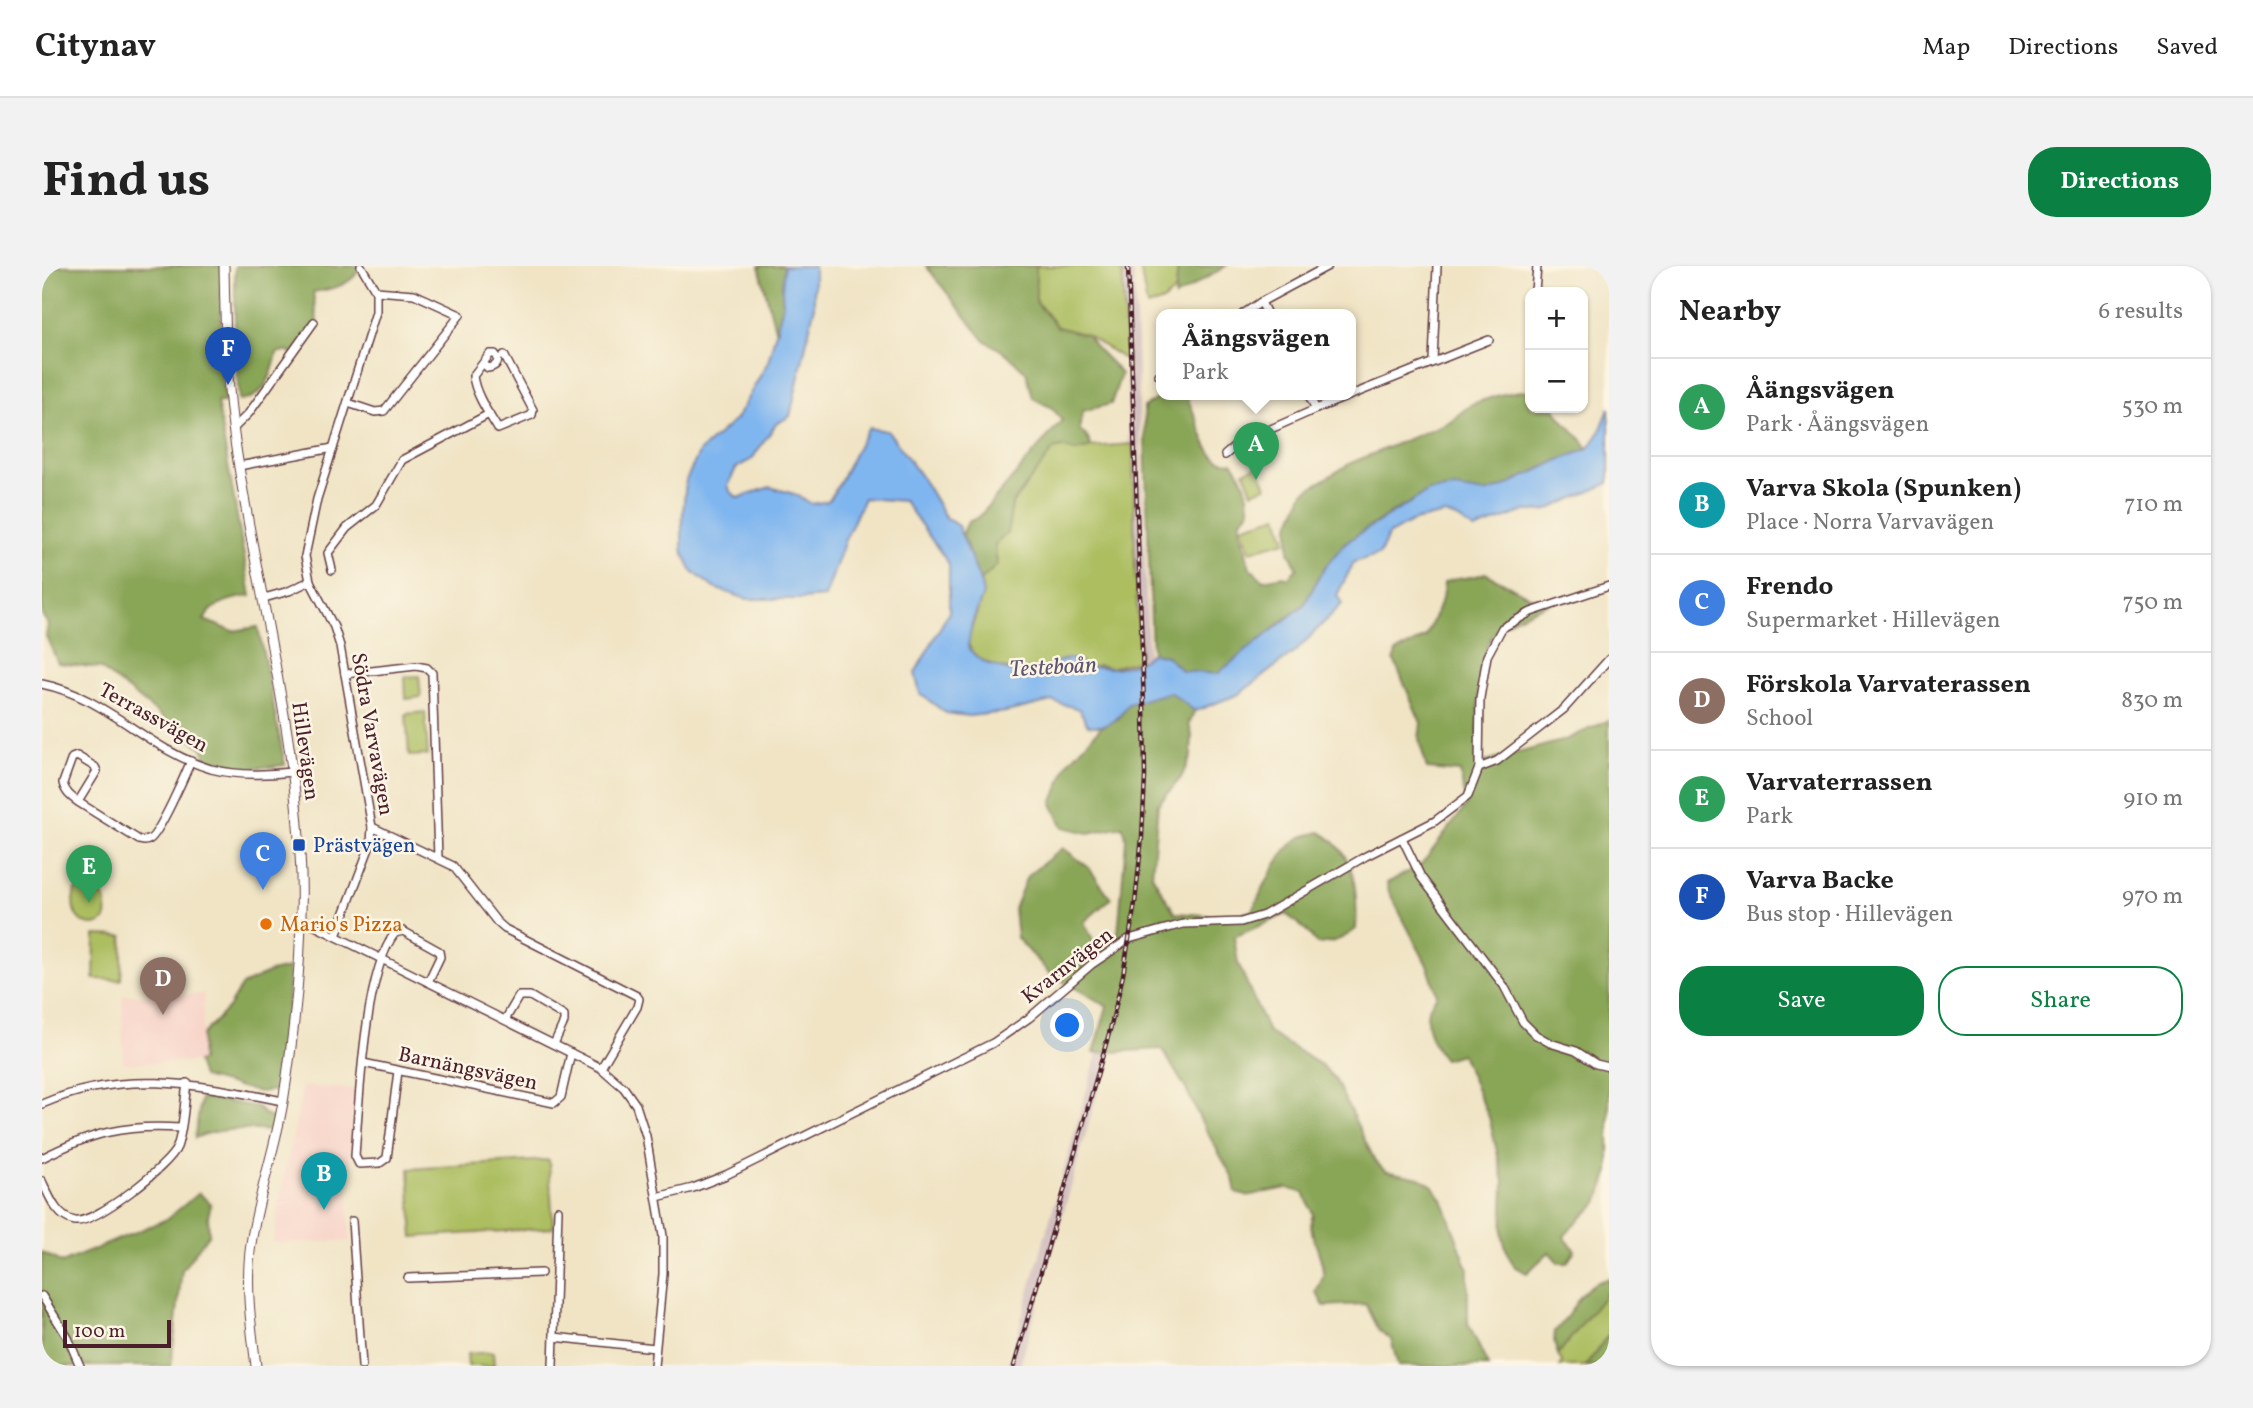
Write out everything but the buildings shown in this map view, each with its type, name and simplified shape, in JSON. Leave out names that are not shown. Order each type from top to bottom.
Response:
[{"type":"street","name":"Hillevägen","points":[[224,266],[225,357],[233,429],[292,772],[300,865],[301,919],[283,1101],[250,1249],[250,1308],[256,1366]]},
{"type":"street","points":[[348,403],[375,412],[384,411],[464,316],[414,294],[376,291],[361,266]]},
{"type":"street","points":[[1250,309],[1328,266]]},
{"type":"street","points":[[1433,360],[1437,266]]},
{"type":"street","points":[[1535,287],[1537,266]]},
{"type":"street","name":"Södra Varvavägen","points":[[336,936],[371,843],[372,827],[337,635],[310,581],[305,562],[312,516],[373,324],[377,306],[376,291]]},
{"type":"street","points":[[1261,302],[1264,309]]},
{"type":"street","points":[[233,429],[249,413],[314,322]]},
{"type":"street","points":[[1356,392],[1489,340]]},
{"type":"street","points":[[483,363],[473,376],[474,383],[498,429],[532,415],[533,410],[504,355]]},
{"type":"street","points":[[1311,400],[1316,409]]},
{"type":"street","points":[[1225,455],[1239,443],[1337,400]]},
{"type":"street","points":[[332,570],[328,553],[347,528],[376,505],[401,460],[489,414]]},
{"type":"street","points":[[239,466],[333,448]]},
{"type":"street","points":[[264,598],[289,591],[310,581]]},
{"type":"street","name":"Kvarnvägen","points":[[657,1197],[693,1188],[735,1171],[993,1042],[1029,1018],[1092,964],[1129,939],[1184,924],[1241,922],[1264,915],[1319,882],[1435,821],[1468,796],[1479,768],[1480,698],[1487,656],[1502,628],[1531,612],[1609,586]]},
{"type":"street","points":[[1479,768],[1497,761],[1564,709],[1609,659]]},
{"type":"street","points":[[345,674],[416,666],[427,668],[432,673],[438,858]]},
{"type":"street","name":"Terrassvägen","points":[[42,684],[86,698],[165,748],[211,769],[240,774],[292,772]]},
{"type":"street","points":[[78,802],[97,771],[77,756],[72,758],[63,783],[66,792],[78,802],[139,840],[146,841],[152,837],[161,822],[191,761]]},
{"type":"street","points":[[372,827],[453,866],[505,929],[637,996],[637,1007],[601,1068]]},
{"type":"street","points":[[1402,838],[1421,877],[1504,986],[1522,1022],[1550,1043],[1576,1051],[1596,1064],[1609,1067]]},
{"type":"street","points":[[301,919],[601,1068],[620,1082],[636,1105],[646,1136],[663,1236],[663,1274],[654,1366]]},
{"type":"street","points":[[398,1071],[387,1158],[378,1164],[357,1163],[355,1156],[363,1063],[374,986],[381,958],[398,931],[439,951],[440,957],[428,982]]},
{"type":"street","points":[[505,1020],[519,996],[530,996],[564,1016],[554,1044]]},
{"type":"street","name":"Barnängsvägen","points":[[363,1063],[554,1103],[561,1097],[571,1053]]},
{"type":"street","points":[[43,1101],[91,1088],[141,1081],[187,1083],[283,1101]]},
{"type":"street","points":[[42,1181],[61,1215],[76,1221],[94,1216],[114,1204],[176,1149],[187,1083]]},
{"type":"street","points":[[42,1158],[77,1140],[124,1128],[180,1128]]},
{"type":"street","points":[[552,1366],[558,1210]]},
{"type":"street","points":[[352,1221],[362,1366]]},
{"type":"street","points":[[408,1278],[541,1273]]},
{"type":"street","points":[[42,1296],[68,1338],[79,1366]]},
{"type":"street","points":[[554,1337],[655,1348]]},
{"type":"shaded area","points":[[1122,266],[1133,266],[1135,292],[1150,705],[1115,1031],[1020,1366],[1008,1366],[1095,1061],[1117,974],[1139,705]]},
{"type":"shaded area","points":[[204,994],[201,1062],[123,1063],[122,995]]},
{"type":"shaded area","points":[[303,1086],[355,1089],[348,1187],[350,1241],[273,1243]]},
{"type":"green space","points":[[42,266],[221,266],[221,365],[225,402],[217,402],[251,596],[224,602],[212,609],[204,620],[232,631],[258,627],[285,765],[245,767],[206,759],[202,748],[100,668],[58,663],[46,636],[48,624],[42,615]]},
{"type":"green space","points":[[235,266],[360,266],[353,278],[347,282],[313,292],[317,320],[301,355],[284,351],[277,353],[270,378],[261,391],[239,401],[235,336]]},
{"type":"green space","points":[[759,266],[784,266],[783,305],[776,333]]},
{"type":"green space","points":[[926,266],[1036,266],[1036,302],[1057,327],[1087,335],[1121,374],[1111,404],[1083,411],[1079,429],[1092,447],[1076,451],[1061,447],[1054,449],[1012,504],[1007,533],[995,545],[997,565],[980,581],[962,534],[968,522],[979,517],[1062,420],[1052,408],[1033,398],[1026,372],[1007,354],[984,340]]},
{"type":"green space","points":[[1036,266],[1122,266],[1127,361],[1087,335],[1057,327],[1036,301]]},
{"type":"green space","points":[[1140,266],[1178,266],[1176,290],[1163,301],[1147,307]]},
{"type":"green space","points":[[1178,266],[1226,266],[1175,297]]},
{"type":"green space","points":[[1524,390],[1525,413],[1558,413],[1588,449],[1485,493],[1429,491],[1386,516],[1346,542],[1324,568],[1304,604],[1217,674],[1182,671],[1166,656],[1152,653],[1144,407],[1156,399],[1188,400],[1211,452],[1219,460],[1232,462],[1236,467],[1245,485],[1249,505],[1249,511],[1241,520],[1240,529],[1250,568],[1263,580],[1284,576],[1288,578],[1297,568],[1289,552],[1289,526],[1304,492],[1351,463],[1449,422],[1472,404]]},
{"type":"green space","points":[[1133,444],[1135,569],[1140,654],[1136,661],[1110,668],[1099,665],[1089,667],[1079,661],[1052,664],[1041,670],[1015,670],[999,668],[975,657],[967,642],[983,594],[980,581],[997,565],[995,545],[1009,526],[1012,504],[1053,449],[1061,447],[1076,451],[1089,447]]},
{"type":"green space","points":[[1258,466],[1266,487],[1252,492],[1244,471]]},
{"type":"green space","points":[[1278,516],[1286,541],[1250,551],[1242,527]]},
{"type":"green space","points":[[1485,573],[1530,597],[1554,601],[1509,622],[1496,631],[1489,642],[1484,656],[1479,694],[1478,764],[1565,740],[1609,720],[1609,1171],[1598,1203],[1572,1226],[1564,1237],[1575,1250],[1567,1263],[1559,1263],[1549,1252],[1527,1273],[1515,1267],[1502,1235],[1504,1182],[1489,1117],[1461,1054],[1444,1059],[1433,1043],[1427,1016],[1437,995],[1428,967],[1389,892],[1387,883],[1421,865],[1466,806],[1460,772],[1427,769],[1419,739],[1421,723],[1394,660],[1396,652],[1426,637],[1442,599],[1444,583]]},
{"type":"green space","points":[[419,676],[421,697],[406,699],[405,677]]},
{"type":"green space","points":[[1170,692],[1195,711],[1189,723],[1192,735],[1191,756],[1181,778],[1158,804],[1152,875],[1175,913],[1232,917],[1252,911],[1284,852],[1298,839],[1320,832],[1341,850],[1348,862],[1355,887],[1356,929],[1338,940],[1317,944],[1307,931],[1286,914],[1234,937],[1238,963],[1268,1032],[1321,1065],[1335,1079],[1375,1161],[1385,1171],[1420,1178],[1433,1186],[1442,1199],[1468,1269],[1468,1323],[1488,1366],[1398,1366],[1391,1339],[1379,1330],[1366,1304],[1324,1306],[1316,1292],[1323,1268],[1311,1229],[1313,1214],[1304,1193],[1287,1188],[1246,1196],[1236,1193],[1233,1178],[1162,1049],[1094,1053],[1107,1006],[1050,974],[1017,938],[1014,909],[1027,876],[1063,848],[1088,867],[1111,898],[1084,922],[1095,944],[1118,934],[1126,839],[1123,826],[1089,833],[1063,827],[1052,804],[1068,763],[1101,727],[1119,718],[1128,704]]},
{"type":"green space","points":[[425,712],[428,755],[409,756],[406,714]]},
{"type":"green space","points":[[87,887],[104,898],[106,917],[103,922],[91,925],[85,923],[75,912],[75,890]]},
{"type":"green space","points":[[95,935],[123,936],[121,980],[94,979]]},
{"type":"green space","points":[[289,968],[287,1031],[278,1090],[259,1092],[202,1077],[197,1062],[201,1061],[202,1035],[228,1008],[242,985],[270,972]]},
{"type":"green space","points":[[201,1097],[257,1107],[266,1116],[275,1119],[272,1131],[223,1130],[195,1138]]},
{"type":"green space","points":[[549,1160],[553,1228],[413,1237],[409,1169]]},
{"type":"green space","points":[[199,1193],[211,1204],[208,1216],[209,1234],[182,1270],[171,1366],[42,1366],[42,1252],[62,1263],[167,1219]]},
{"type":"green space","points":[[1609,1278],[1609,1290],[1558,1354],[1554,1343],[1555,1331],[1586,1290]]},
{"type":"green space","points":[[1609,1290],[1609,1334],[1586,1366],[1560,1366],[1562,1362],[1558,1354]]},
{"type":"green space","points":[[1609,1334],[1609,1366],[1586,1366]]},
{"type":"green space","points":[[493,1352],[494,1366],[468,1366],[467,1354]]},
{"type":"water","name":"Testeboån","points":[[784,266],[814,266],[814,309],[790,416],[776,424],[752,459],[736,468],[728,485],[730,491],[738,498],[770,487],[794,494],[812,504],[828,501],[869,428],[888,431],[920,475],[946,518],[958,526],[983,594],[972,623],[968,646],[980,659],[998,668],[1038,671],[1068,659],[1089,667],[1108,668],[1133,664],[1152,653],[1166,656],[1182,671],[1217,674],[1304,605],[1324,568],[1346,542],[1429,491],[1455,488],[1485,493],[1588,449],[1600,432],[1609,408],[1609,483],[1545,511],[1525,511],[1474,530],[1459,519],[1445,514],[1413,521],[1388,535],[1380,554],[1354,562],[1337,595],[1342,604],[1296,651],[1239,694],[1195,711],[1170,692],[1128,704],[1116,719],[1102,726],[1088,725],[1079,709],[1052,701],[1006,712],[969,716],[946,713],[920,694],[915,673],[949,612],[949,564],[904,501],[864,498],[845,540],[825,597],[747,599],[714,588],[691,570],[682,549],[686,480],[700,451],[736,419],[768,362],[783,305]]},
{"type":"railway","points":[[1014,1366],[1110,1030],[1123,975],[1135,903],[1142,837],[1144,705],[1128,266]]},
{"type":"place","name":"Varva Backe","points":[[228,385]]},
{"type":"place","name":"Åängsvägen","points":[[1256,480]]},
{"type":"place","name":"Prästvägen","points":[[299,845]]},
{"type":"place","name":"Frendo","points":[[263,890]]},
{"type":"place","name":"Varvaterrassen","points":[[89,903]]},
{"type":"place","name":"Mario's Pizza","points":[[266,924]]},
{"type":"place","name":"Förskola Varvaterassen","points":[[163,1015]]},
{"type":"place","name":"Varva Skola (Spunken)","points":[[324,1210]]}]
